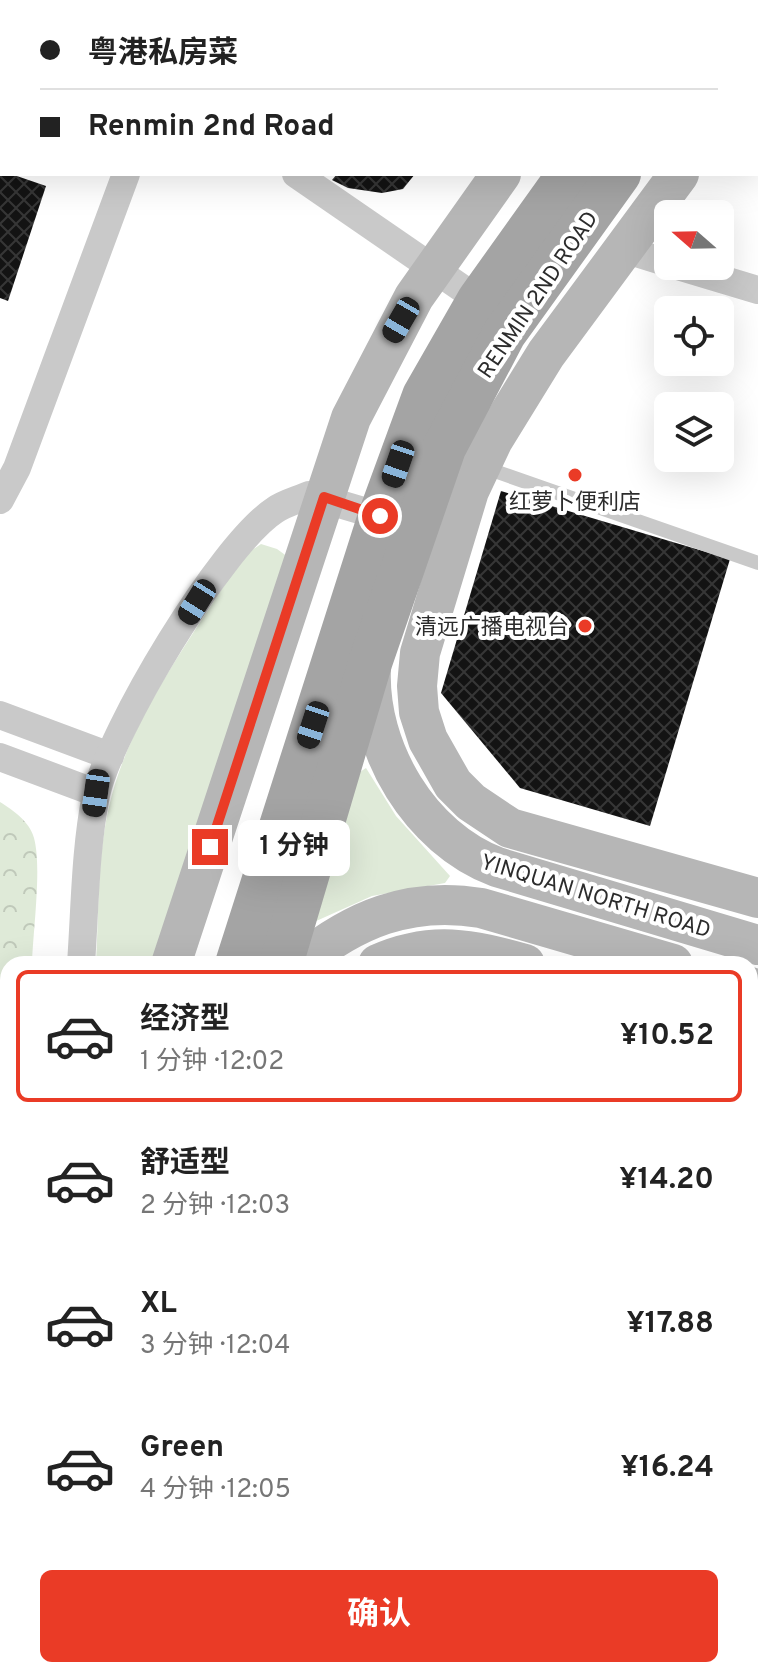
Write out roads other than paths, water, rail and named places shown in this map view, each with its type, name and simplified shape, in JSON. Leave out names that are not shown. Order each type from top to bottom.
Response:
[{"type":"main road","points":[[174,956],[351,418],[387,343],[432,269],[500,176]]},
{"type":"main road","name":"RENMIN 2ND ROAD","points":[[240,956],[380,516],[424,396],[479,300],[568,176]]},
{"type":"main road","name":"RENMIN 2ND ROAD","points":[[283,956],[371,660],[439,462],[466,401],[504,334],[618,176]]},
{"type":"main road","name":"RENMIN 2ND ROAD","points":[[420,653],[469,491],[481,466],[523,390],[678,176]]},
{"type":"main road","name":"YINQUAN NORTH ROAD","points":[[420,653],[417,686],[419,712],[439,763],[453,784],[471,802],[510,828],[758,898]]},
{"type":"main road","name":"YINQUAN NORTH ROAD","points":[[371,660],[371,701],[386,753],[419,806],[448,841],[470,856],[758,945]]},
{"type":"main road","points":[[419,806],[453,784]]},
{"type":"main road","name":"YINQUAN NORTH ROAD","points":[[310,956],[348,928],[371,917],[394,910],[453,903],[481,908],[646,956]]},
{"type":"main road","points":[[401,956],[421,949],[456,948],[490,956]]},
{"type":"street","points":[[0,500],[13,476],[125,176]]},
{"type":"street","points":[[299,176],[479,300]]},
{"type":"street","points":[[623,249],[654,259]]},
{"type":"street","points":[[725,280],[758,290]]},
{"type":"street","points":[[82,956],[96,793],[139,696],[233,549],[275,510],[309,495],[380,516]]},
{"type":"street","points":[[0,715],[110,756]]},
{"type":"street","points":[[0,757],[96,793]]},
{"type":"lane","points":[[481,466],[758,563]]},
{"type":"place","name":"红萝卜便利店","points":[[575,475]]},
{"type":"place","name":"清远广播电视台","points":[[585,626]]}]
